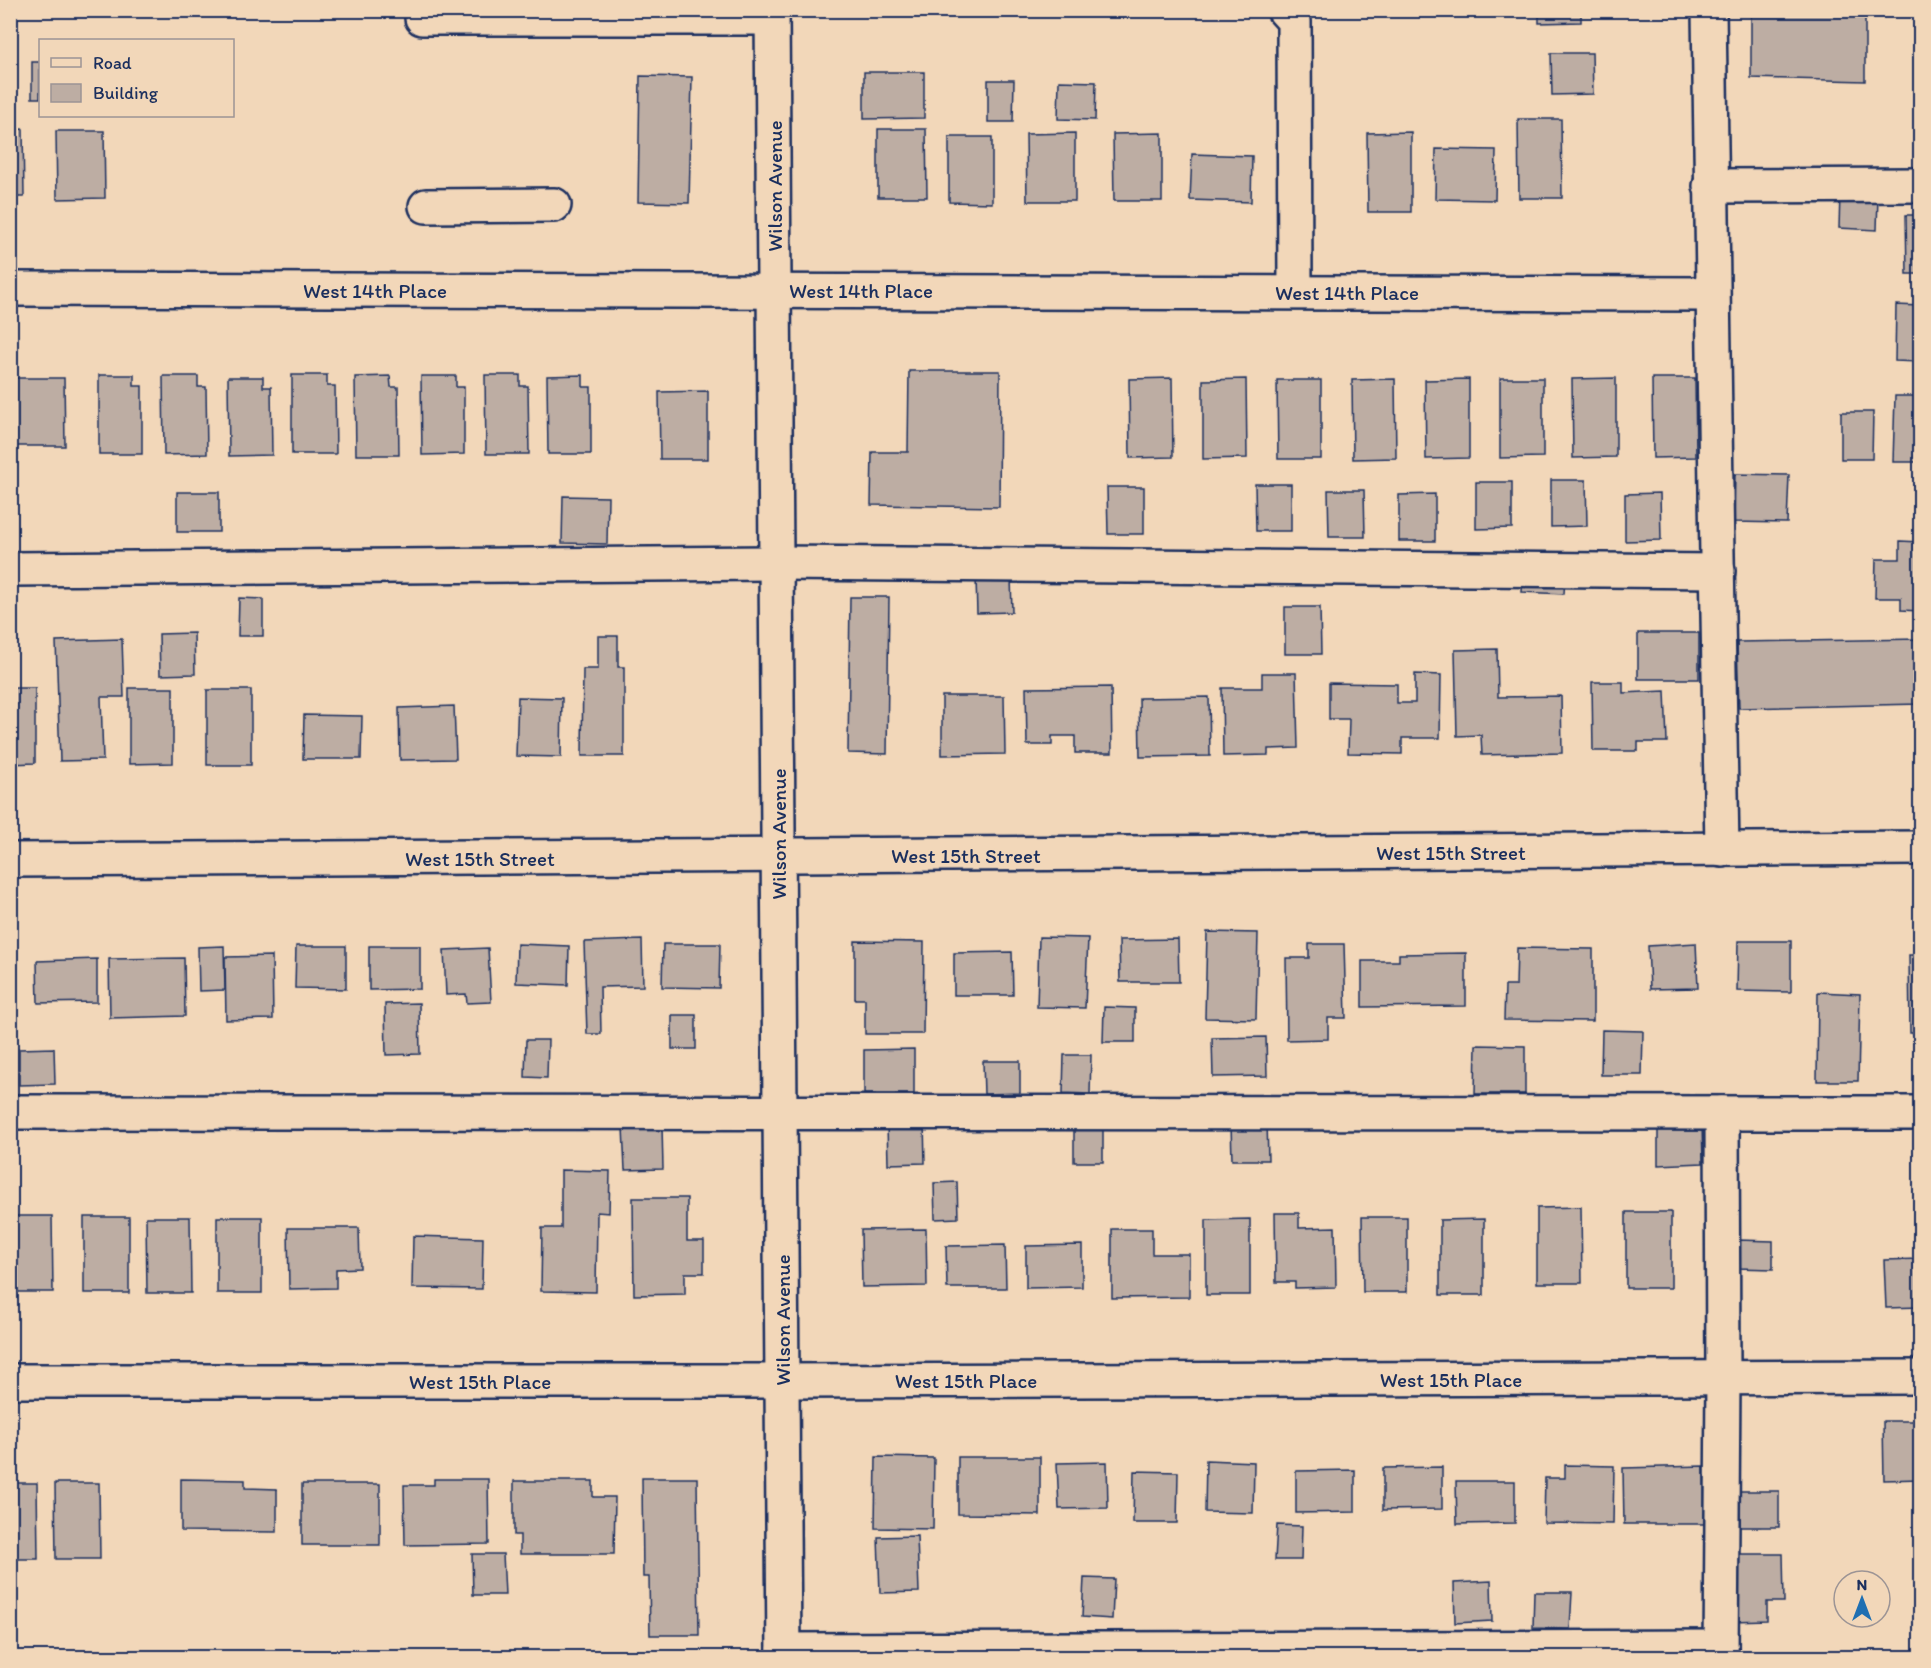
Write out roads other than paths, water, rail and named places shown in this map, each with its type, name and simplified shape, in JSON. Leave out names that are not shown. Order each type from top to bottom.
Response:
[{"type":"street","points":[[1284,10],[1294,21],[1295,292]]},
{"type":"street","points":[[1709,10],[1711,294],[1722,850]]},
{"type":"street","points":[[422,18],[591,14],[772,14]]},
{"type":"street","name":"Wilson Avenue","points":[[772,14],[784,1654]]},
{"type":"street","points":[[1710,186],[1920,185]]},
{"type":"street","points":[[426,206],[554,205]]},
{"type":"street","name":"West 14th Place","points":[[10,289],[1711,294]]},
{"type":"street","points":[[10,568],[777,563],[1718,572]]},
{"type":"street","name":"West 15th Street","points":[[10,860],[1920,848]]},
{"type":"street","points":[[10,1112],[1920,1113]]},
{"type":"street","points":[[784,1654],[1721,1652],[1722,1113]]},
{"type":"street","name":"West 15th Place","points":[[10,1381],[1920,1377]]}]
